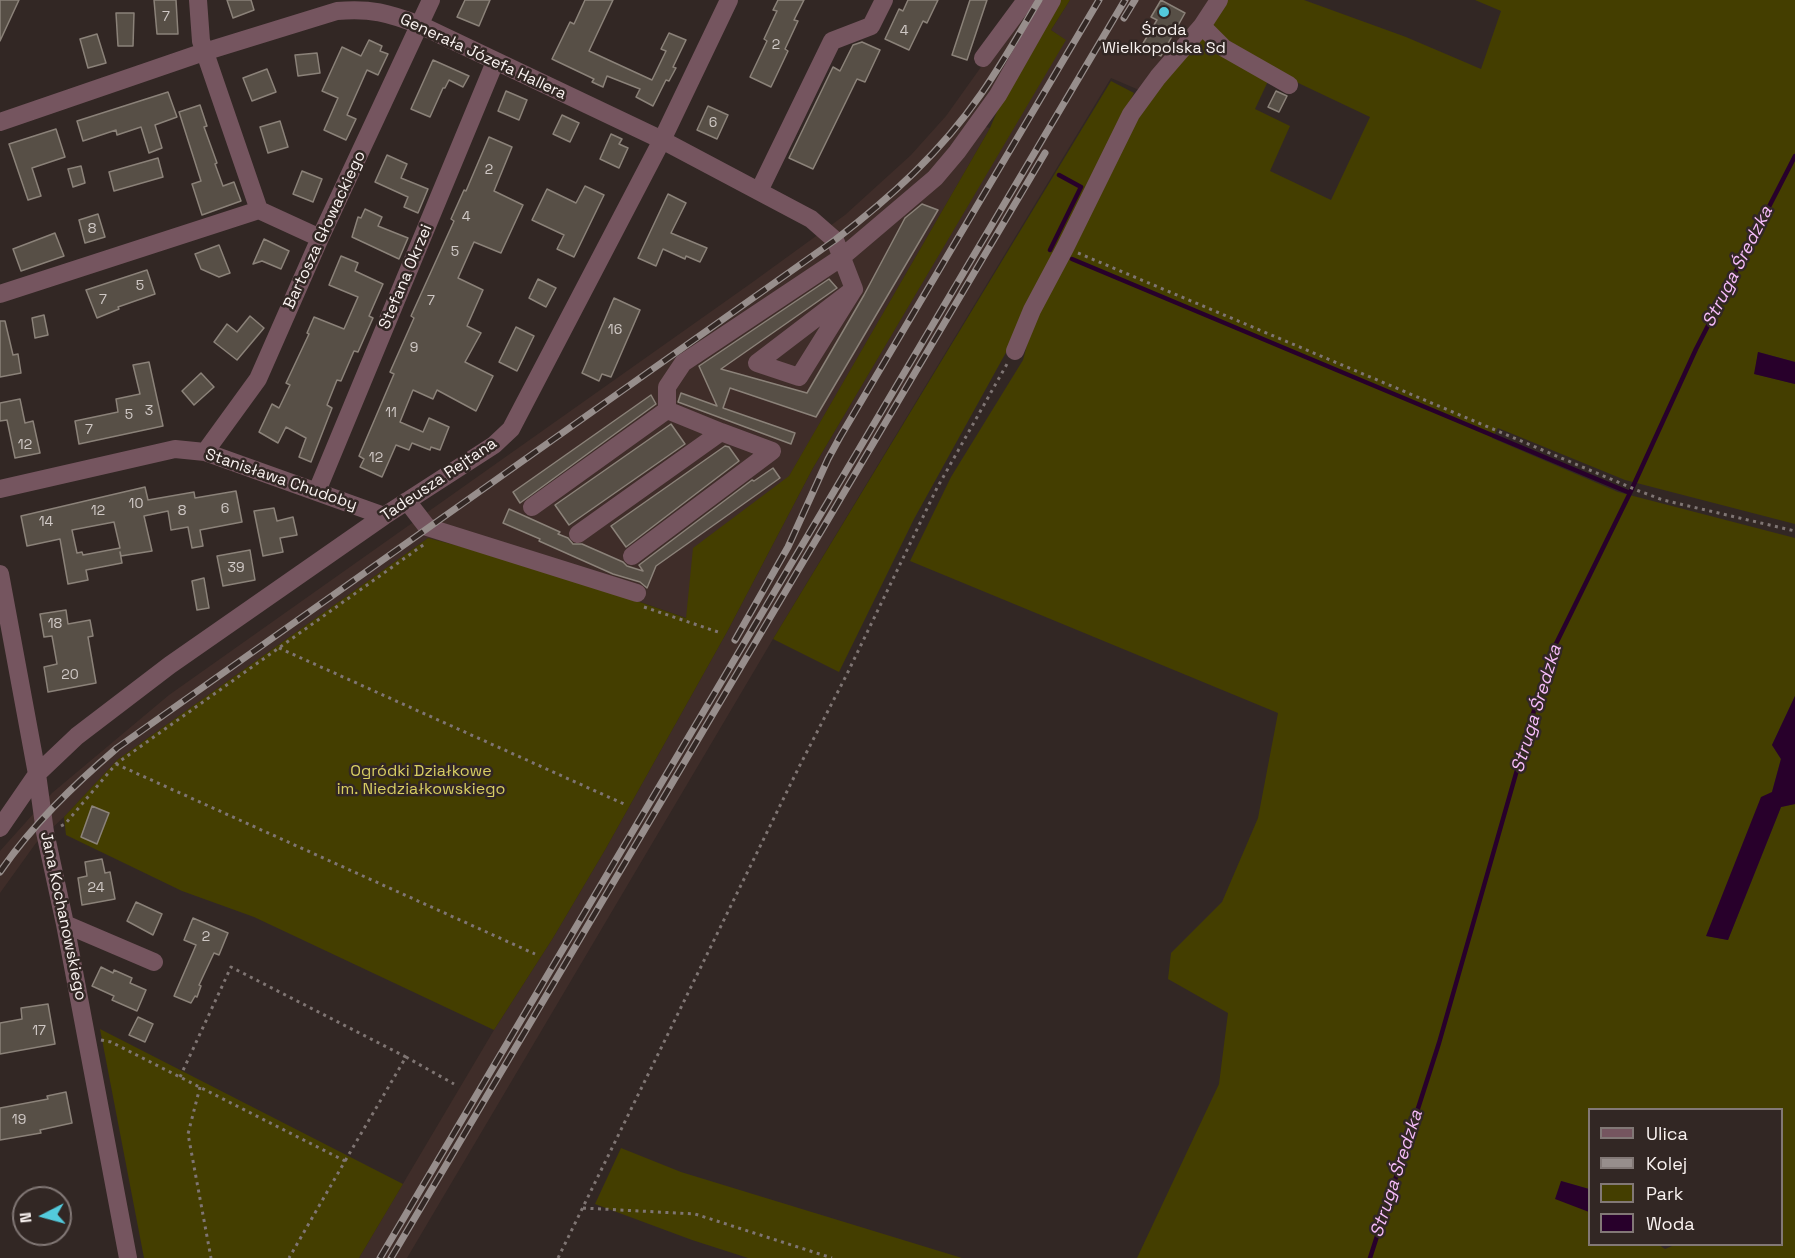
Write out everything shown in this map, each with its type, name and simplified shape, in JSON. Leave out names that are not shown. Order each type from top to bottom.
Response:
[{"type":"street","points":[[198,0],[204,52],[259,210]]},
{"type":"street","name":"Bartosza Głowackiego","points":[[205,452],[258,379],[320,238],[431,0]]},
{"type":"street","name":"Tadeusza Rejtana","points":[[0,828],[37,774],[77,736],[170,665],[384,516],[494,446],[511,429],[662,140],[729,0]]},
{"type":"street","points":[[759,191],[832,41],[871,26],[884,0]]},
{"type":"street","points":[[983,58],[1026,0]]},
{"type":"street","points":[[666,410],[667,387],[683,363],[842,257],[935,178],[957,152],[998,95],[1052,0]]},
{"type":"street","points":[[1015,351],[1032,310],[1131,114],[1158,77],[1203,26],[1219,0]]},
{"type":"street","name":"Generała Józefa Hallera","points":[[0,122],[335,6],[381,11],[420,25],[662,140],[811,219],[835,240],[854,289]]},
{"type":"street","points":[[1203,26],[1224,48],[1289,85]]},
{"type":"street","name":"Stefana Okrzei","points":[[317,491],[495,62]]},
{"type":"street","points":[[0,294],[259,210],[320,238]]},
{"type":"street","points":[[854,289],[799,377],[756,363],[765,357],[854,289]]},
{"type":"street","points":[[632,556],[772,451],[666,410]]},
{"type":"street","points":[[532,507],[666,410]]},
{"type":"street","points":[[578,534],[721,432]]},
{"type":"street","name":"Stanisława Chudoby","points":[[0,489],[176,449],[205,452],[384,516]]},
{"type":"street","points":[[407,501],[427,526],[637,593]]},
{"type":"street","name":"Jana Kochanowskiego","points":[[0,574],[37,774],[45,832],[65,924],[128,1258]]},
{"type":"street","points":[[65,924],[154,962]]},
{"type":"path","points":[[1065,248],[1639,491],[1680,504],[1795,531]]},
{"type":"path","points":[[558,1258],[799,767],[848,674],[937,488],[1015,351]]},
{"type":"path","points":[[45,832],[65,824],[117,764],[428,542],[427,526]]},
{"type":"path","points":[[279,648],[624,804]]},
{"type":"path","points":[[117,764],[535,954]]},
{"type":"path","points":[[180,1077],[231,967],[454,1084]]},
{"type":"path","points":[[102,1040],[111,1042],[345,1161]]},
{"type":"path","points":[[289,1258],[406,1058]]},
{"type":"path","points":[[200,1087],[188,1134],[211,1258]]},
{"type":"path","points":[[583,1208],[695,1214],[832,1258]]},
{"type":"shaded area","points":[[1022,0],[1046,0],[971,123],[990,128],[704,624],[536,566],[428,538],[117,760],[64,817],[36,843],[0,893],[0,851],[52,793],[169,695],[845,215],[911,155],[946,116],[981,67]]},
{"type":"shaded area","points":[[1070,0],[1211,0],[1211,3],[1139,90],[1111,78],[773,639],[407,1258],[359,1258],[494,1030],[553,938],[605,850],[727,632],[813,468],[1065,40],[1051,30]]},
{"type":"green space","name":"Ogródki Działkowe im. Niedziałkowskiego","points":[[1059,0],[1070,0],[1051,30],[1066,40],[813,468],[727,632],[605,850],[553,938],[494,1030],[254,917],[182,891],[66,835],[64,817],[117,760],[428,538],[536,566],[686,618],[693,548],[789,476],[990,128],[1004,95]]},
{"type":"green space","points":[[1224,0],[1304,0],[1406,37],[1481,69],[1501,11],[1475,0],[1795,0],[1795,362],[1758,352],[1755,374],[1795,384],[1795,524],[1625,480],[1498,428],[1492,438],[1618,492],[1795,538],[1795,696],[1772,745],[1781,759],[1772,792],[1707,936],[1728,940],[1781,807],[1795,804],[1795,1258],[1137,1258],[1219,1084],[1228,1013],[1168,979],[1171,953],[1222,902],[1258,818],[1278,713],[910,561],[951,477],[1023,360],[1036,311],[1135,116],[1203,32],[1269,79],[1255,109],[1290,126],[1270,171],[1331,200],[1370,117],[1273,71],[1209,27]]},
{"type":"green space","points":[[1111,81],[1134,93],[1009,347],[914,519],[839,672],[773,639]]},
{"type":"green space","points":[[100,1029],[403,1184],[359,1258],[144,1258]]},
{"type":"green space","points":[[621,1148],[681,1172],[962,1258],[748,1258],[692,1240],[595,1204]]},
{"type":"water","points":[[1758,352],[1795,362],[1795,384],[1754,374]]},
{"type":"water","points":[[1795,696],[1795,804],[1781,807],[1728,940],[1706,936],[1761,797],[1772,792],[1781,759],[1772,745]]},
{"type":"water","points":[[1561,1181],[1588,1189],[1588,1212],[1555,1199]]},
{"type":"building","points":[[0,0],[19,0],[0,41]]},
{"type":"building","points":[[154,0],[176,0],[178,34],[157,34]]},
{"type":"building","points":[[227,0],[251,0],[254,10],[233,18]]},
{"type":"building","points":[[465,0],[490,0],[479,26],[457,17]]},
{"type":"building","points":[[585,0],[613,0],[589,51],[652,80],[666,51],[661,49],[669,33],[686,40],[673,67],[676,68],[669,81],[666,80],[653,106],[636,97],[640,89],[607,76],[603,87],[592,82],[594,79],[552,59],[570,22],[574,24]]},
{"type":"building","points":[[778,0],[804,0],[794,20],[798,21],[785,49],[788,51],[771,87],[750,77],[767,41],[764,39],[777,11],[773,10]]},
{"type":"building","points":[[908,0],[938,0],[927,23],[923,21],[909,50],[885,39],[899,9],[903,11]]},
{"type":"building","points":[[970,0],[987,0],[967,60],[952,55]]},
{"type":"building","points":[[1161,0],[1185,13],[1161,56],[1142,45],[1157,20],[1151,17]]},
{"type":"building","points":[[116,13],[134,13],[133,46],[118,46]]},
{"type":"building","points":[[97,34],[106,63],[88,68],[80,39]]},
{"type":"building","points":[[369,40],[382,46],[380,51],[388,54],[378,75],[367,70],[347,115],[356,119],[346,140],[324,130],[338,98],[322,91],[342,47],[361,56]]},
{"type":"building","points":[[862,42],[880,50],[865,82],[857,79],[813,169],[789,158],[833,67],[840,71],[853,45]]},
{"type":"building","points":[[317,53],[320,73],[298,76],[295,55]]},
{"type":"building","points":[[433,60],[469,76],[463,87],[449,80],[430,117],[411,109]]},
{"type":"building","points":[[267,69],[276,92],[252,101],[243,78]]},
{"type":"building","points":[[506,91],[527,100],[519,120],[498,111]]},
{"type":"building","points":[[1276,91],[1287,96],[1279,112],[1268,107]]},
{"type":"building","points":[[168,92],[177,117],[155,125],[162,148],[149,153],[141,127],[117,135],[116,130],[83,141],[77,121]]},
{"type":"building","points":[[200,105],[207,126],[204,127],[223,186],[234,182],[241,201],[202,215],[192,184],[201,181],[179,112]]},
{"type":"building","points":[[708,106],[728,115],[717,139],[697,130]]},
{"type":"building","points":[[562,115],[579,123],[570,142],[553,134]]},
{"type":"building","points":[[280,121],[288,147],[268,153],[260,127]]},
{"type":"building","points":[[56,129],[65,157],[32,168],[41,196],[28,200],[9,144]]},
{"type":"building","points":[[611,134],[622,139],[619,144],[628,148],[619,168],[600,159]]},
{"type":"building","points":[[489,137],[512,147],[494,191],[523,205],[501,253],[474,242],[458,278],[483,290],[467,326],[481,333],[465,362],[493,376],[476,411],[437,390],[433,399],[413,390],[400,422],[423,432],[429,418],[449,427],[440,450],[431,447],[430,450],[412,443],[409,450],[396,445],[382,477],[360,467],[364,459],[359,456],[394,374],[390,372],[414,318],[411,316],[454,221],[451,219],[464,190],[466,191]]},
{"type":"building","points":[[387,155],[407,164],[401,178],[428,189],[418,213],[404,207],[408,197],[375,182]]},
{"type":"building","points":[[158,158],[163,177],[114,191],[109,172]]},
{"type":"building","points":[[81,166],[85,183],[73,187],[68,169]]},
{"type":"building","points":[[302,171],[322,179],[313,202],[293,194]]},
{"type":"building","points":[[585,186],[604,195],[574,257],[557,249],[564,235],[532,220],[547,189],[576,203]]},
{"type":"building","points":[[668,194],[686,203],[671,233],[707,248],[700,262],[686,256],[685,259],[663,249],[656,266],[638,258]]},
{"type":"building","points":[[922,204],[938,210],[816,417],[730,388],[723,408],[795,433],[791,444],[678,402],[681,393],[717,406],[699,366],[829,279],[837,288],[721,369],[807,393],[864,295],[905,218]]},
{"type":"building","points":[[365,209],[382,217],[378,226],[408,238],[399,259],[352,237],[358,217],[361,218]]},
{"type":"building","points":[[98,214],[105,237],[85,243],[79,220]]},
{"type":"building","points":[[55,233],[64,256],[21,271],[13,249]]},
{"type":"building","points":[[264,239],[289,251],[281,269],[262,261],[253,264]]},
{"type":"building","points":[[219,245],[230,273],[219,277],[201,269],[195,254]]},
{"type":"building","points":[[341,256],[358,263],[355,271],[383,284],[369,316],[373,318],[358,352],[354,351],[341,381],[337,380],[327,405],[332,408],[311,462],[299,457],[306,438],[286,427],[278,443],[259,432],[272,404],[279,408],[290,385],[286,383],[309,334],[307,333],[314,317],[344,329],[358,297],[329,285]]},
{"type":"building","points":[[147,270],[155,294],[118,307],[119,309],[97,318],[86,290]]},
{"type":"building","points":[[538,279],[556,288],[546,307],[529,298]]},
{"type":"building","points":[[614,298],[640,310],[611,377],[602,374],[599,381],[582,373]]},
{"type":"building","points":[[44,315],[48,335],[35,338],[32,318]]},
{"type":"building","points":[[250,316],[264,328],[237,360],[214,342],[227,324],[237,332]]},
{"type":"building","points":[[0,321],[5,321],[13,355],[18,354],[21,373],[0,377]]},
{"type":"building","points":[[516,327],[534,336],[517,371],[499,362]]},
{"type":"building","points":[[149,362],[163,426],[79,444],[75,421],[118,412],[116,399],[140,394],[133,365]]},
{"type":"building","points":[[201,373],[214,387],[194,405],[182,391]]},
{"type":"building","points":[[651,395],[656,404],[520,503],[513,492]]},
{"type":"building","points":[[20,399],[25,423],[33,421],[40,453],[15,458],[7,420],[0,421],[0,403]]},
{"type":"building","points":[[671,424],[685,444],[569,525],[555,505]]},
{"type":"building","points":[[725,446],[729,447],[739,461],[626,547],[611,526]]},
{"type":"building","points":[[773,468],[780,478],[656,566],[647,588],[640,582],[613,574],[503,523],[509,509],[560,532],[558,534],[568,538],[573,544],[582,544],[623,562],[627,566],[643,571],[639,565],[752,480],[754,481]]},
{"type":"building","points":[[145,487],[148,500],[194,492],[195,498],[236,491],[242,522],[200,530],[203,546],[192,548],[188,527],[171,530],[168,511],[144,516],[152,551],[121,556],[120,552],[122,563],[86,570],[88,580],[68,584],[60,539],[27,546],[21,516]],"holes":[[[114,522],[120,548],[83,555],[82,552],[77,553],[72,530]]]},
{"type":"building","points":[[274,508],[277,521],[293,517],[297,535],[280,538],[283,552],[263,556],[254,511]]},
{"type":"building","points":[[250,550],[255,580],[223,586],[217,556]]},
{"type":"building","points":[[204,578],[209,608],[197,610],[192,581]]},
{"type":"building","points":[[66,610],[68,624],[90,620],[93,636],[88,637],[96,683],[48,692],[44,667],[57,664],[52,636],[44,637],[40,614]]},
{"type":"building","points":[[92,806],[109,813],[97,844],[81,837]]},
{"type":"building","points":[[102,859],[105,873],[110,872],[115,899],[82,905],[78,878],[87,876],[85,862]]},
{"type":"building","points":[[136,902],[162,914],[153,935],[127,921]]},
{"type":"building","points":[[193,918],[228,933],[219,955],[214,953],[199,985],[201,986],[197,997],[195,996],[191,1003],[174,996],[196,945],[184,940]]},
{"type":"building","points":[[101,967],[132,978],[130,983],[146,990],[137,1011],[112,1000],[114,996],[92,986]]},
{"type":"building","points":[[48,1004],[55,1044],[0,1054],[0,1023],[22,1019],[21,1008]]},
{"type":"building","points":[[138,1017],[153,1024],[145,1042],[129,1035]]},
{"type":"building","points":[[66,1092],[72,1123],[40,1130],[41,1133],[0,1140],[0,1108],[48,1099],[47,1096]]},
{"type":"waterway","name":"Struga Średzka","points":[[1370,1258],[1439,1043],[1549,658],[1630,493],[1696,349],[1795,156]]},
{"type":"waterway","points":[[1050,250],[1081,187],[1059,175]]},
{"type":"waterway","points":[[1072,259],[1630,493]]},
{"type":"railway","points":[[0,872],[54,806],[117,748],[835,240],[875,208],[932,155],[965,115],[996,71],[1039,0]]},
{"type":"railway","points":[[735,640],[788,547],[840,437],[1099,0]]},
{"type":"railway","points":[[380,1258],[1125,0]]},
{"type":"railway","points":[[1124,18],[1135,0]]},
{"type":"railway","points":[[391,1258],[1045,153]]},
{"type":"place","name":"Środa Wielkopolska Sd","points":[[1164,12]]}]
